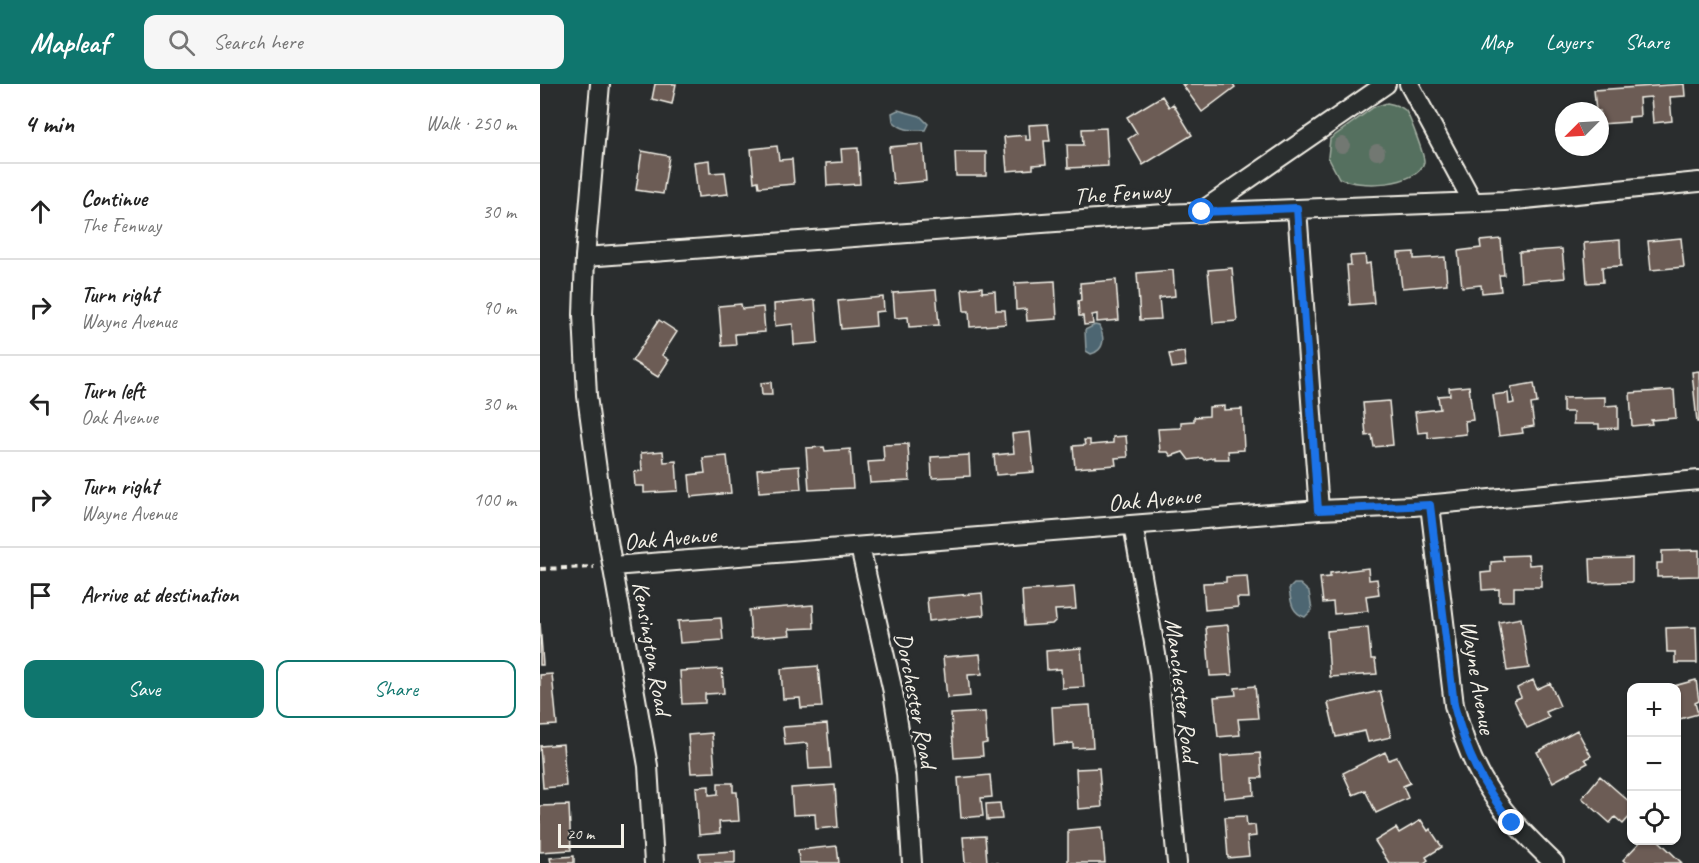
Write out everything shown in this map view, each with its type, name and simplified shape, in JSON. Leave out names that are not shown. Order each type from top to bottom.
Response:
[{"type":"street","name":"Kensington Road","points":[[600,84],[585,256],[583,315],[587,396],[602,507],[648,766],[654,863]]},
{"type":"street","points":[[1202,212],[1386,84]]},
{"type":"street","points":[[1409,84],[1473,202]]},
{"type":"street","name":"The Fenway","points":[[585,256],[1202,212],[1473,202],[1699,182]]},
{"type":"street","points":[[1297,208],[1318,510]]},
{"type":"street","name":"Oak Avenue","points":[[613,566],[1318,510],[1430,505],[1699,480]]},
{"type":"street","name":"Wayne Avenue","points":[[1430,505],[1454,705],[1462,738],[1474,768],[1491,797],[1512,823],[1554,863]]},
{"type":"street","name":"Manchester Road","points":[[1133,525],[1159,671],[1177,863]]},
{"type":"street","name":"Dorchester Road","points":[[860,547],[893,692],[906,774],[912,863]]},
{"type":"path","points":[[540,569],[613,566]]},
{"type":"green space","points":[[1387,103],[1401,107],[1407,113],[1424,158],[1419,170],[1399,181],[1386,183],[1359,183],[1339,178],[1328,157],[1330,139],[1374,107]]},
{"type":"water","points":[[898,110],[920,116],[928,124],[925,130],[900,127],[893,121],[892,113]]},
{"type":"water","points":[[1095,325],[1101,330],[1103,343],[1099,350],[1091,354],[1086,351],[1085,330]]},
{"type":"water","points":[[1294,584],[1300,584],[1309,592],[1312,610],[1305,617],[1297,613],[1292,606],[1289,589]]},
{"type":"building","points":[[655,84],[676,84],[672,104],[652,99]]},
{"type":"building","points":[[1182,84],[1233,84],[1235,87],[1202,112]]},
{"type":"building","points":[[1684,84],[1685,96],[1670,97],[1672,121],[1653,123],[1651,97],[1639,98],[1640,116],[1629,117],[1629,122],[1609,123],[1609,102],[1595,102],[1594,90]]},
{"type":"building","points":[[1162,96],[1169,107],[1173,104],[1192,135],[1143,165],[1128,139],[1137,133],[1127,117]]},
{"type":"building","points":[[1048,124],[1050,141],[1044,141],[1046,164],[1033,165],[1033,169],[1007,171],[1004,137],[1026,135],[1026,140],[1030,140],[1029,125]]},
{"type":"building","points":[[1106,128],[1108,166],[1068,168],[1067,145],[1083,145],[1082,129]]},
{"type":"building","points":[[923,144],[926,181],[893,184],[889,147]]},
{"type":"building","points":[[777,146],[779,160],[792,159],[794,184],[759,187],[758,181],[754,182],[751,149]]},
{"type":"building","points":[[858,148],[860,184],[827,186],[826,163],[842,162],[841,149]]},
{"type":"building","points":[[642,151],[669,156],[663,194],[636,190]]},
{"type":"building","points":[[955,152],[986,152],[986,176],[956,176]]},
{"type":"building","points":[[709,160],[710,173],[725,172],[728,194],[698,197],[694,162]]},
{"type":"building","points":[[1681,238],[1684,267],[1651,270],[1648,241]]},
{"type":"building","points":[[1501,239],[1504,275],[1499,275],[1501,291],[1482,293],[1481,285],[1462,287],[1458,251],[1481,248],[1480,241]]},
{"type":"building","points":[[1620,240],[1621,266],[1602,267],[1603,282],[1587,283],[1584,243]]},
{"type":"building","points":[[1562,249],[1565,278],[1521,282],[1519,252]]},
{"type":"building","points":[[1414,252],[1414,259],[1445,257],[1447,284],[1402,288],[1398,253]]},
{"type":"building","points":[[1365,255],[1366,264],[1370,263],[1374,303],[1350,305],[1347,265],[1351,265],[1350,256]]},
{"type":"building","points":[[1232,268],[1237,321],[1213,323],[1208,270]]},
{"type":"building","points":[[1173,270],[1175,296],[1159,298],[1161,319],[1140,320],[1137,273]]},
{"type":"building","points":[[1116,280],[1119,320],[1097,322],[1097,314],[1092,315],[1093,324],[1084,325],[1083,316],[1079,316],[1080,283]]},
{"type":"building","points":[[1055,281],[1057,319],[1027,321],[1026,309],[1016,310],[1015,283]]},
{"type":"building","points":[[982,287],[982,292],[995,291],[996,310],[1005,310],[1006,324],[970,327],[969,311],[964,311],[962,289]]},
{"type":"building","points":[[936,290],[939,325],[909,327],[908,317],[895,318],[893,293]]},
{"type":"building","points":[[883,297],[884,311],[875,312],[876,326],[841,329],[838,301]]},
{"type":"building","points":[[815,300],[818,343],[794,345],[793,324],[775,326],[774,304]]},
{"type":"building","points":[[741,304],[742,309],[763,307],[765,332],[735,334],[736,345],[722,346],[719,306]]},
{"type":"building","points":[[659,320],[677,332],[662,355],[669,360],[658,377],[632,361]]},
{"type":"building","points":[[1184,352],[1186,366],[1172,368],[1169,354]]},
{"type":"building","points":[[1699,371],[1699,422],[1697,422],[1692,372]]},
{"type":"building","points":[[771,382],[772,395],[762,395],[761,383]]},
{"type":"building","points":[[1534,383],[1537,403],[1531,404],[1534,426],[1522,428],[1523,433],[1499,436],[1493,395],[1508,393],[1509,404],[1514,403],[1511,387]]},
{"type":"building","points":[[1469,386],[1473,420],[1465,421],[1466,434],[1428,438],[1428,432],[1418,433],[1415,412],[1440,409],[1438,396],[1450,395],[1449,388]]},
{"type":"building","points":[[1674,390],[1676,418],[1651,420],[1652,424],[1632,426],[1630,393]]},
{"type":"building","points":[[1605,397],[1605,406],[1618,405],[1618,428],[1599,429],[1599,424],[1573,424],[1573,412],[1563,412],[1563,398]]},
{"type":"building","points":[[1389,401],[1393,445],[1374,447],[1372,435],[1366,436],[1363,403]]},
{"type":"building","points":[[1224,406],[1224,410],[1242,409],[1244,450],[1228,451],[1229,459],[1214,459],[1214,457],[1204,460],[1202,458],[1189,460],[1183,452],[1171,456],[1168,452],[1160,452],[1158,429],[1181,428],[1181,422],[1194,421],[1194,417],[1209,416],[1209,407]]},
{"type":"building","points":[[1030,432],[1034,472],[996,475],[994,455],[1014,453],[1012,434]]},
{"type":"building","points":[[1126,436],[1128,457],[1115,458],[1116,465],[1075,468],[1073,446],[1085,445],[1084,440],[1090,440],[1090,445],[1113,443],[1113,437]]},
{"type":"building","points":[[908,444],[910,481],[870,483],[868,462],[884,461],[883,445]]},
{"type":"building","points":[[824,447],[825,451],[850,449],[853,488],[809,490],[806,448]]},
{"type":"building","points":[[663,451],[664,462],[676,461],[678,491],[644,493],[644,486],[635,486],[634,472],[642,471],[641,453]]},
{"type":"building","points":[[969,455],[970,476],[932,478],[931,457]]},
{"type":"building","points":[[727,456],[731,493],[691,497],[689,475],[705,473],[703,458]]},
{"type":"building","points":[[799,466],[801,489],[759,492],[757,469]]},
{"type":"building","points":[[1699,550],[1699,576],[1657,577],[1657,563],[1662,563],[1662,551]]},
{"type":"building","points":[[1528,555],[1529,565],[1541,564],[1541,587],[1514,587],[1514,601],[1499,601],[1499,589],[1482,590],[1481,573],[1491,572],[1491,562],[1504,561],[1503,556]]},
{"type":"building","points":[[1632,558],[1632,582],[1591,583],[1590,559]]},
{"type":"building","points":[[1368,568],[1369,580],[1377,579],[1379,594],[1366,596],[1368,611],[1334,614],[1333,602],[1323,603],[1320,578],[1330,577],[1330,573]]},
{"type":"building","points":[[1247,576],[1249,598],[1237,598],[1238,607],[1205,610],[1203,583],[1226,582],[1226,577]]},
{"type":"building","points":[[1074,587],[1076,609],[1055,610],[1056,620],[1052,624],[1024,626],[1022,591]]},
{"type":"building","points":[[982,593],[984,615],[929,621],[927,598]]},
{"type":"building","points":[[813,605],[814,628],[789,629],[790,635],[751,638],[749,610]]},
{"type":"building","points":[[721,618],[723,640],[680,643],[678,621]]},
{"type":"building","points":[[1521,618],[1529,668],[1507,671],[1499,622]]},
{"type":"building","points":[[540,623],[543,665],[540,665]]},
{"type":"building","points":[[1228,625],[1232,675],[1210,676],[1206,627]]},
{"type":"building","points":[[1368,627],[1371,659],[1375,659],[1377,674],[1330,677],[1327,631]]},
{"type":"building","points":[[1696,627],[1697,663],[1675,663],[1675,652],[1667,652],[1666,628]]},
{"type":"building","points":[[1081,648],[1084,687],[1062,688],[1061,669],[1047,670],[1046,651]]},
{"type":"building","points":[[980,654],[982,674],[968,675],[970,696],[947,698],[943,657]]},
{"type":"building","points":[[818,666],[822,707],[801,708],[800,698],[783,699],[781,669]]},
{"type":"building","points":[[722,669],[724,693],[705,694],[705,703],[682,704],[680,671]]},
{"type":"building","points":[[552,674],[557,725],[540,726],[540,675]]},
{"type":"building","points":[[1533,680],[1537,689],[1550,683],[1560,706],[1546,712],[1549,718],[1527,728],[1514,700],[1521,697],[1517,688]]},
{"type":"building","points":[[1696,680],[1699,701],[1695,703],[1698,714],[1681,719],[1681,684]]},
{"type":"building","points":[[1255,686],[1258,718],[1238,719],[1240,735],[1218,737],[1214,697],[1236,695],[1235,688]]},
{"type":"building","points":[[1380,691],[1391,737],[1368,742],[1365,731],[1336,737],[1328,703]]},
{"type":"building","points":[[1090,705],[1093,747],[1073,748],[1073,743],[1054,745],[1052,707]]},
{"type":"building","points":[[985,712],[987,743],[982,744],[983,756],[954,758],[951,714]]},
{"type":"building","points":[[827,724],[831,768],[809,769],[807,743],[785,745],[783,727]]},
{"type":"building","points":[[1577,730],[1591,756],[1585,759],[1588,763],[1553,782],[1537,752]]},
{"type":"building","points":[[712,733],[715,772],[691,773],[688,735]]},
{"type":"building","points":[[563,744],[566,786],[543,788],[540,746]]},
{"type":"building","points":[[1385,752],[1389,760],[1397,757],[1410,783],[1403,786],[1408,798],[1376,813],[1365,790],[1353,795],[1343,773]]},
{"type":"building","points":[[1260,753],[1262,778],[1253,778],[1254,795],[1224,798],[1221,756]]},
{"type":"building","points":[[1099,768],[1102,807],[1078,809],[1076,769]]},
{"type":"building","points":[[990,775],[992,797],[981,798],[983,816],[961,818],[958,778]]},
{"type":"building","points":[[1600,776],[1627,800],[1627,820],[1623,824],[1615,817],[1610,823],[1582,798]]},
{"type":"building","points":[[718,783],[733,783],[733,792],[737,792],[739,821],[719,822],[720,833],[699,835],[696,787],[709,786],[709,795],[718,794]]},
{"type":"building","points":[[835,785],[838,827],[816,829],[815,814],[793,815],[791,788]]},
{"type":"building","points":[[1000,803],[1002,819],[987,820],[986,804]]},
{"type":"building","points":[[569,805],[571,850],[540,852],[540,806]]},
{"type":"building","points":[[1246,816],[1247,826],[1255,825],[1256,836],[1247,837],[1249,856],[1228,858],[1225,817]]},
{"type":"building","points":[[1421,820],[1442,847],[1426,857],[1428,860],[1424,863],[1389,863],[1375,841],[1396,828],[1399,833]]},
{"type":"building","points":[[1102,827],[1105,863],[1068,863],[1068,830]]},
{"type":"building","points":[[985,836],[987,862],[998,863],[965,863],[963,837]]},
{"type":"building","points":[[1637,845],[1663,845],[1682,863],[1626,863],[1623,860]]},
{"type":"building","points":[[837,846],[839,863],[799,863],[798,850]]},
{"type":"building","points":[[735,851],[735,863],[700,863],[699,853]]},
{"type":"building","points":[[574,856],[574,863],[551,863],[550,858]]},
{"type":"route","points":[[1202,212],[1297,208],[1318,510],[1430,505],[1454,705],[1462,738],[1474,768],[1491,797],[1512,823]]}]
